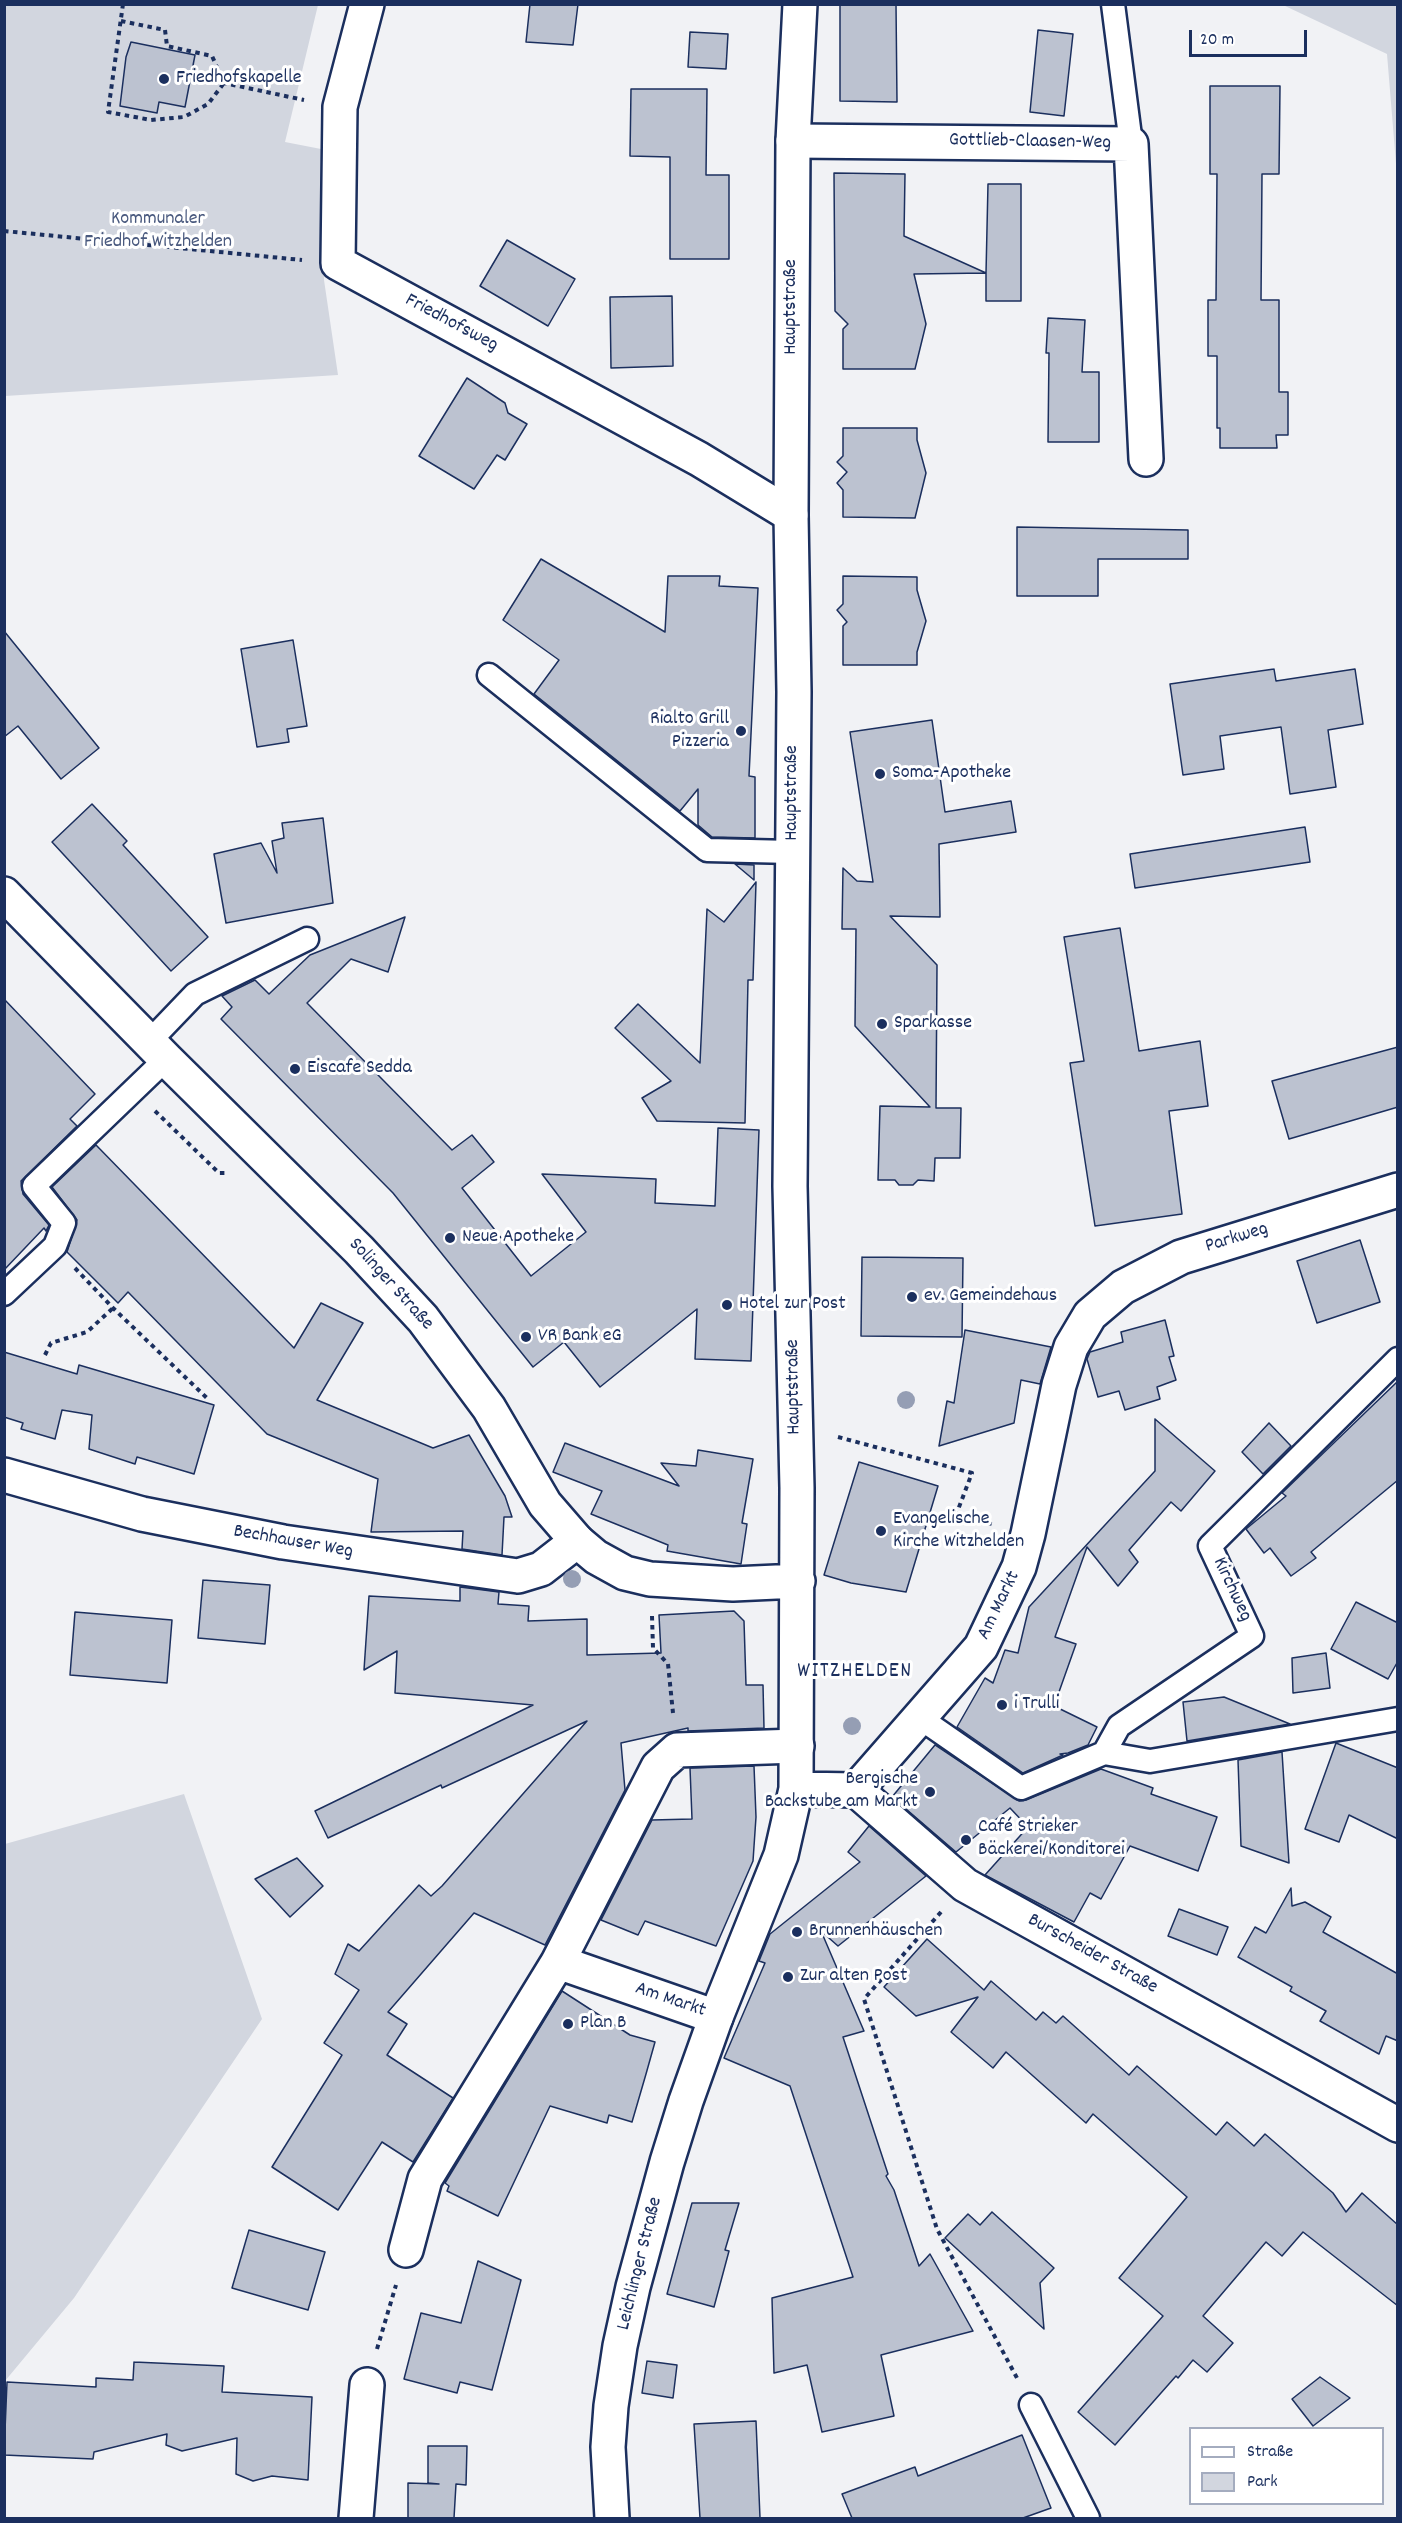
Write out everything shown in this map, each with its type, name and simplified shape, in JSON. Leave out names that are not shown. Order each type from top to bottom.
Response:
[{"type":"main road","points":[[338,263],[340,107],[368,4]]},
{"type":"main road","name":"Hauptstraße","points":[[798,1581],[790,1186],[794,692],[791,515],[793,141],[800,4]]},
{"type":"main road","name":"Gottlieb-Claasen-Weg","points":[[793,141],[1131,144],[1146,459]]},
{"type":"main road","name":"Friedhofsweg","points":[[338,263],[699,459],[791,515]]},
{"type":"main road","name":"Solinger Straße","points":[[4,894],[158,1051],[359,1250],[423,1318],[489,1408],[545,1503],[577,1541],[596,1557],[625,1573],[650,1579],[733,1584],[798,1581]]},
{"type":"main road","name":"Parkweg","points":[[1090,1315],[1123,1287],[1181,1257],[1398,1190]]},
{"type":"main road","name":"Am Markt","points":[[856,1790],[981,1647],[1019,1567],[1059,1385],[1071,1347],[1090,1315]]},
{"type":"main road","name":"Bechhauser Weg","points":[[4,1475],[142,1514],[272,1540],[518,1576],[541,1569],[577,1541]]},
{"type":"main road","name":"Am Markt","points":[[558,1962],[716,2017],[781,1855],[796,1789],[798,1581]]},
{"type":"main road","points":[[406,2250],[425,2179],[558,1962],[658,1767],[677,1750],[797,1746]]},
{"type":"main road","points":[[796,1789],[856,1790]]},
{"type":"main road","name":"Burscheider Straße","points":[[856,1790],[965,1885],[1398,2125]]},
{"type":"main road","name":"Leichlinger Straße","points":[[612,2518],[608,2447],[611,2406],[620,2346],[633,2287],[667,2162],[716,2017]]},
{"type":"main road","points":[[356,2518],[367,2385]]},
{"type":"lane","points":[[1113,4],[1131,144]]},
{"type":"lane","points":[[489,675],[707,850],[792,852]]},
{"type":"lane","points":[[4,1294],[55,1246],[64,1223],[34,1186],[134,1090],[195,994],[307,939]]},
{"type":"lane","name":"Kirchweg","points":[[1104,1753],[1119,1726],[1251,1636],[1210,1546],[1398,1359]]},
{"type":"lane","points":[[920,1718],[1021,1788],[1104,1753],[1150,1761],[1398,1719]]},
{"type":"lane","points":[[1031,2405],[1088,2518]]},
{"type":"path","points":[[123,4],[108,112],[151,120],[184,117],[208,104],[224,83]]},
{"type":"path","points":[[121,21],[165,30],[167,46],[212,56],[224,83]]},
{"type":"path","points":[[224,83],[340,107]]},
{"type":"path","points":[[4,231],[338,263]]},
{"type":"path","points":[[134,1090],[219,1173],[228,1173]]},
{"type":"path","points":[[55,1246],[113,1308],[209,1400]]},
{"type":"path","points":[[45,1355],[51,1343],[87,1332],[113,1308]]},
{"type":"path","points":[[838,1437],[972,1473],[956,1515]]},
{"type":"path","points":[[652,1648],[668,1664],[677,1750]]},
{"type":"path","points":[[965,1885],[864,1999],[937,2229],[1031,2405]]},
{"type":"path","points":[[367,2385],[406,2250]]},
{"type":"green space","name":"Kommunaler Friedhof Witzhelden","points":[[5,5],[318,5],[285,142],[321,149],[324,280],[338,375],[5,396]]},
{"type":"green space","points":[[1283,5],[1397,5],[1397,176],[1387,54]]},
{"type":"green space","points":[[184,1794],[262,2019],[74,2298],[5,2381],[5,1844]]},
{"type":"building","points":[[530,4],[578,4],[573,45],[526,42]]},
{"type":"building","points":[[840,4],[896,4],[897,102],[840,101]]},
{"type":"building","points":[[1038,30],[1073,34],[1064,116],[1030,112]]},
{"type":"building","points":[[690,32],[728,34],[726,69],[688,67]]},
{"type":"building","name":"Friedhofskapelle","points":[[131,42],[195,55],[185,107],[159,102],[157,113],[120,106],[126,57]]},
{"type":"building","points":[[1210,86],[1280,86],[1279,174],[1262,174],[1261,300],[1279,300],[1279,392],[1288,392],[1288,435],[1276,435],[1277,448],[1220,448],[1220,428],[1217,428],[1217,356],[1208,356],[1208,300],[1216,300],[1217,174],[1210,174]]},
{"type":"building","points":[[631,89],[707,89],[706,175],[729,175],[729,259],[670,259],[670,157],[630,156]]},
{"type":"building","points":[[834,173],[905,174],[904,236],[986,273],[914,274],[926,324],[915,369],[843,369],[843,329],[848,324],[835,311]]},
{"type":"building","points":[[988,184],[1021,184],[1021,301],[986,301]]},
{"type":"building","points":[[507,240],[575,279],[548,326],[480,286]]},
{"type":"building","points":[[672,296],[673,366],[611,368],[610,297]]},
{"type":"building","points":[[1048,318],[1085,320],[1082,372],[1099,372],[1099,442],[1048,442],[1049,353],[1046,353]]},
{"type":"building","points":[[467,378],[505,403],[508,413],[527,424],[505,460],[497,455],[474,489],[419,456]]},
{"type":"building","points":[[843,428],[917,428],[917,440],[926,473],[915,518],[843,517],[843,490],[837,483],[847,472],[837,462],[843,456]]},
{"type":"building","points":[[1017,527],[1188,530],[1188,559],[1098,559],[1098,596],[1017,596]]},
{"type":"building","points":[[541,559],[665,632],[668,576],[720,576],[719,586],[758,588],[749,776],[755,777],[755,838],[712,837],[698,825],[698,789],[680,811],[534,694],[559,660],[503,620]]},
{"type":"building","points":[[843,576],[917,577],[917,590],[926,621],[917,652],[917,665],[843,665],[843,626],[847,622],[837,610],[843,604]]},
{"type":"building","points":[[4,631],[99,748],[61,779],[18,726],[4,737]]},
{"type":"building","points":[[293,640],[307,726],[287,729],[289,742],[257,747],[241,649]]},
{"type":"building","points":[[1274,669],[1276,681],[1355,669],[1363,724],[1328,730],[1336,787],[1290,794],[1281,727],[1220,736],[1224,769],[1183,775],[1170,684]]},
{"type":"building","points":[[932,720],[945,812],[1011,801],[1016,832],[939,844],[940,917],[890,916],[937,965],[936,1108],[961,1108],[960,1158],[935,1158],[934,1181],[918,1180],[913,1185],[899,1185],[895,1180],[878,1180],[880,1106],[930,1107],[855,1026],[856,929],[842,929],[843,868],[857,881],[873,882],[850,732]]},
{"type":"building","points":[[92,804],[127,841],[123,845],[208,937],[171,971],[52,842]]},
{"type":"building","points":[[323,818],[333,903],[226,923],[214,854],[261,843],[277,873],[272,841],[284,838],[282,823]]},
{"type":"building","points":[[1305,827],[1310,862],[1135,888],[1130,854]]},
{"type":"building","points":[[735,864],[754,865],[754,880]]},
{"type":"building","points":[[756,882],[753,980],[748,980],[745,1123],[657,1121],[642,1098],[671,1081],[615,1028],[638,1004],[700,1063],[707,909],[724,922]]},
{"type":"building","points":[[405,917],[388,972],[351,959],[307,1003],[452,1150],[472,1135],[494,1162],[462,1188],[531,1276],[586,1232],[542,1174],[656,1179],[655,1203],[715,1206],[718,1128],[759,1130],[751,1361],[695,1359],[697,1309],[600,1387],[564,1342],[533,1367],[393,1193],[221,1019],[232,1007],[222,996],[255,980],[269,994],[310,955]]},
{"type":"building","points":[[1120,928],[1139,1051],[1200,1041],[1208,1106],[1169,1111],[1182,1214],[1095,1226],[1070,1063],[1084,1061],[1064,937]]},
{"type":"building","points":[[4,999],[95,1094],[70,1119],[77,1126],[21,1181],[23,1194],[49,1225],[46,1231],[44,1228],[4,1270]]},
{"type":"building","points":[[1398,1047],[1398,1107],[1289,1139],[1272,1081]]},
{"type":"building","points":[[96,1145],[294,1348],[321,1303],[363,1323],[317,1400],[433,1448],[469,1435],[505,1496],[512,1517],[504,1517],[502,1555],[462,1549],[463,1531],[371,1532],[378,1479],[267,1434],[128,1292],[118,1303],[67,1252],[77,1220],[52,1187]]},
{"type":"building","points":[[1360,1240],[1380,1302],[1317,1323],[1297,1261]]},
{"type":"building","name":"ev. Gemeindehaus","points":[[862,1257],[963,1258],[962,1337],[861,1336]]},
{"type":"building","points":[[1165,1320],[1174,1356],[1169,1357],[1176,1380],[1157,1387],[1160,1399],[1125,1410],[1119,1391],[1098,1397],[1087,1359],[1090,1352],[1123,1342],[1121,1332]]},
{"type":"building","points":[[965,1330],[1051,1347],[1040,1384],[1021,1380],[1014,1423],[939,1446],[947,1401],[954,1403]]},
{"type":"building","points":[[4,1352],[77,1374],[79,1365],[214,1405],[194,1474],[137,1457],[135,1464],[89,1449],[92,1415],[62,1410],[55,1439],[21,1429],[23,1423],[4,1417]]},
{"type":"building","points":[[1398,1381],[1398,1480],[1311,1552],[1316,1558],[1291,1576],[1270,1548],[1264,1553],[1246,1529],[1286,1496],[1282,1493]]},
{"type":"building","points":[[1155,1419],[1215,1471],[1181,1511],[1171,1502],[1129,1550],[1138,1562],[1118,1586],[1087,1547],[1055,1637],[1076,1644],[1054,1706],[1097,1727],[1088,1745],[1060,1754],[1063,1755],[1023,1773],[957,1727],[985,1678],[993,1683],[1005,1650],[1018,1653],[1029,1607],[1155,1471]]},
{"type":"building","points":[[1269,1423],[1291,1446],[1263,1474],[1242,1452]]},
{"type":"building","points":[[565,1443],[679,1486],[661,1463],[696,1466],[698,1450],[753,1459],[742,1523],[747,1524],[741,1564],[667,1551],[668,1545],[591,1514],[602,1491],[553,1472]]},
{"type":"building","name":"Evangelische Kirche Witzhelden","points":[[859,1462],[938,1486],[906,1592],[851,1583],[824,1575]]},
{"type":"building","points":[[203,1580],[270,1585],[265,1644],[198,1638]]},
{"type":"building","points":[[460,1587],[499,1592],[498,1604],[529,1606],[528,1621],[587,1619],[587,1655],[661,1653],[659,1615],[734,1611],[744,1621],[746,1685],[763,1685],[764,1728],[688,1731],[688,1728],[621,1743],[625,1790],[545,1945],[474,1913],[388,2012],[407,2024],[387,2055],[453,2098],[413,2162],[382,2142],[338,2210],[272,2167],[342,2055],[324,2043],[359,1990],[335,1974],[348,1944],[359,1951],[419,1885],[431,1896],[442,1886],[587,1721],[328,1838],[315,1811],[533,1705],[395,1693],[397,1651],[364,1670],[369,1596],[460,1601]]},
{"type":"building","points":[[1356,1602],[1398,1623],[1398,1661],[1388,1679],[1331,1649]]},
{"type":"building","points":[[75,1612],[172,1620],[167,1683],[70,1675]]},
{"type":"building","points":[[1326,1653],[1330,1688],[1293,1693],[1292,1658]]},
{"type":"building","points":[[1224,1697],[1290,1724],[1187,1741],[1183,1702]]},
{"type":"building","points":[[1336,1743],[1398,1768],[1398,1839],[1349,1815],[1339,1842],[1305,1829]]},
{"type":"building","points":[[935,1745],[1019,1801],[1101,1769],[1153,1788],[1151,1794],[1217,1817],[1198,1871],[1130,1846],[1101,1899],[1090,1893],[1074,1922],[985,1875],[1028,1827],[1010,1808],[956,1852],[892,1797]]},
{"type":"building","points":[[1282,1752],[1289,1863],[1241,1846],[1238,1760]]},
{"type":"building","points":[[754,1766],[756,1817],[753,1861],[716,1946],[645,1921],[638,1935],[601,1920],[652,1820],[692,1819],[690,1768]]},
{"type":"building","points":[[869,1826],[926,1876],[838,1946],[821,1931],[864,2031],[843,2037],[888,2174],[886,2176],[894,2190],[919,2266],[930,2254],[973,2331],[881,2355],[894,2416],[822,2432],[807,2365],[774,2373],[772,2298],[853,2277],[790,2086],[724,2058],[765,1963],[759,1961],[770,1934],[860,1862],[848,1852]]},
{"type":"building","points":[[297,1858],[323,1886],[290,1917],[255,1879]]},
{"type":"building","points":[[1291,1888],[1292,1906],[1305,1902],[1331,1917],[1323,1932],[1398,1974],[1398,2041],[1386,2036],[1379,2054],[1320,2021],[1326,2011],[1290,1991],[1292,1987],[1238,1957],[1255,1927],[1266,1933]]},
{"type":"building","points":[[1179,1909],[1228,1927],[1217,1955],[1168,1936]]},
{"type":"building","points":[[927,1939],[984,1990],[991,1981],[1036,2020],[1043,2012],[1056,2023],[1063,2016],[1129,2075],[1137,2066],[1216,2135],[1227,2122],[1254,2146],[1265,2134],[1333,2193],[1346,2212],[1362,2193],[1398,2225],[1398,2306],[1303,2232],[1282,2256],[1266,2242],[1203,2316],[1233,2343],[1207,2372],[1193,2360],[1115,2445],[1078,2412],[1163,2316],[1119,2278],[1187,2197],[1093,2114],[1086,2123],[1006,2052],[993,2068],[951,2032],[978,1997],[916,2016],[884,1987]]},
{"type":"building","points":[[562,1991],[630,2035],[655,2042],[646,2074],[632,2122],[609,2115],[607,2123],[550,2106],[498,2216],[447,2191],[449,2186],[445,2183]]},
{"type":"building","points":[[692,2203],[739,2203],[725,2250],[729,2251],[714,2307],[667,2294]]},
{"type":"building","points":[[992,2212],[1054,2268],[1040,2283],[1044,2329],[945,2238],[968,2214],[980,2225]]},
{"type":"building","points":[[249,2230],[325,2252],[308,2310],[232,2288]]},
{"type":"building","points":[[478,2261],[521,2280],[492,2390],[460,2382],[457,2393],[404,2379],[421,2313],[461,2323]]},
{"type":"building","points":[[647,2361],[677,2365],[673,2398],[642,2393]]},
{"type":"building","points":[[134,2362],[224,2366],[222,2392],[312,2397],[308,2480],[272,2476],[253,2481],[236,2474],[237,2438],[182,2451],[166,2445],[167,2434],[94,2452],[93,2459],[4,2455],[7,2382],[96,2387],[96,2378],[133,2380]]},
{"type":"building","points":[[1320,2377],[1350,2398],[1313,2426],[1292,2399]]},
{"type":"building","points":[[756,2421],[760,2518],[700,2518],[694,2424]]},
{"type":"building","points":[[1022,2435],[1051,2508],[1023,2518],[852,2518],[842,2494],[915,2467],[918,2476]]},
{"type":"building","points":[[428,2446],[467,2446],[466,2485],[456,2484],[454,2518],[408,2518],[408,2483],[439,2484],[428,2483]]},
{"type":"place","name":"Friedhofskapelle","points":[[164,79]]},
{"type":"place","name":"Rialto Grill Pizzeria","points":[[741,731]]},
{"type":"place","name":"Soma-Apotheke","points":[[880,774]]},
{"type":"place","name":"Sparkasse","points":[[882,1024]]},
{"type":"place","name":"Eiscafe Sedda","points":[[295,1069]]},
{"type":"place","name":"Neue Apotheke","points":[[450,1238]]},
{"type":"place","name":"ev. Gemeindehaus","points":[[912,1297]]},
{"type":"place","name":"Hotel zur Post","points":[[727,1305]]},
{"type":"place","name":"VR Bank eG","points":[[526,1337]]},
{"type":"place","name":"Evangelische Kirche Witzhelden","points":[[881,1531]]},
{"type":"place","name":"i Trulli","points":[[1002,1705]]},
{"type":"place","name":"Bergische Backstube am Markt","points":[[930,1792]]},
{"type":"place","name":"Café Strieker Bäckerei/Konditorei","points":[[966,1840]]},
{"type":"place","name":"Brunnenhäuschen","points":[[797,1932]]},
{"type":"place","name":"Zur alten Post","points":[[788,1977]]},
{"type":"place","name":"Plan B","points":[[568,2024]]},
{"type":"district","name":"WITZHELDEN","points":[[855,1673]]}]
